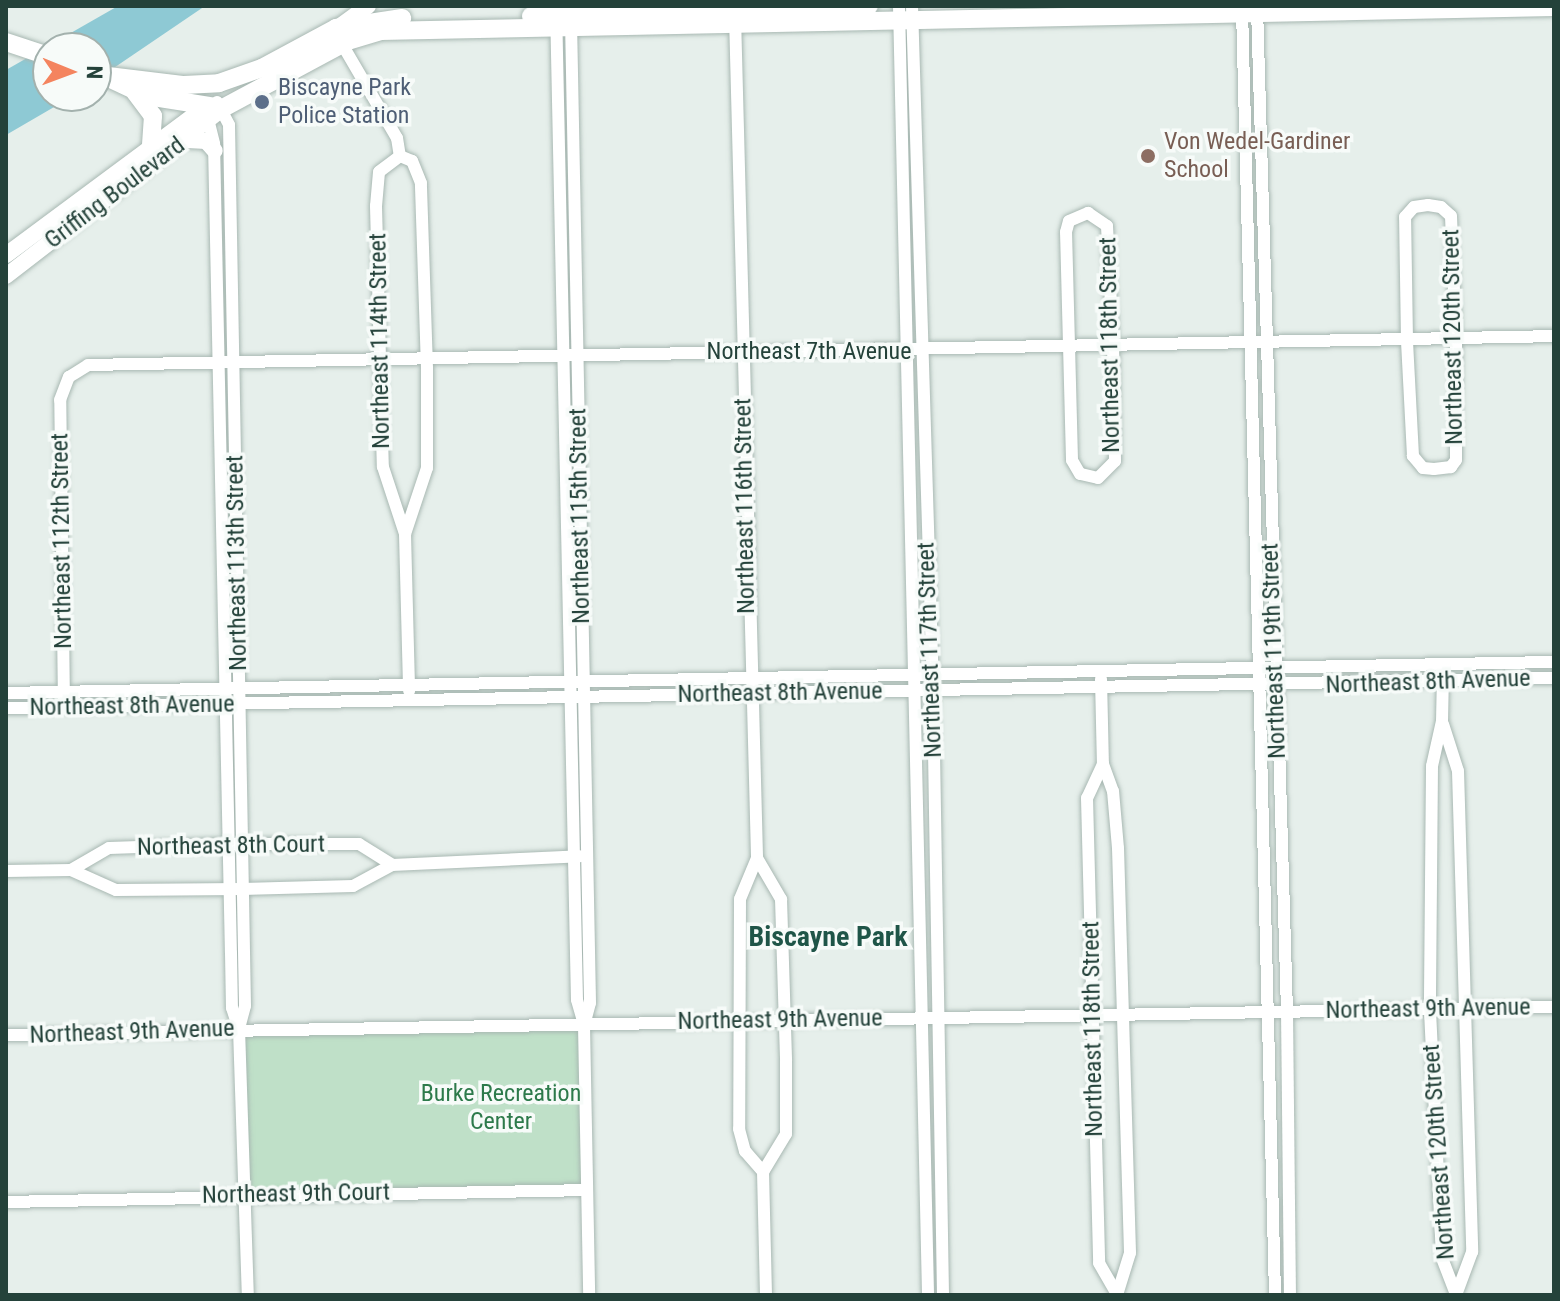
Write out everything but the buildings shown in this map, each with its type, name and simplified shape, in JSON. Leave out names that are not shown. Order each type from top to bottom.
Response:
[{"type":"main road","points":[[735,17],[869,6]]},
{"type":"main road","points":[[112,75],[187,85],[229,80],[375,19],[1554,7]]},
{"type":"main road","name":"Griffing Boulevard","points":[[214,109],[340,35],[564,16]]},
{"type":"main road","points":[[6,42],[32,50]]},
{"type":"main road","points":[[112,79],[135,92],[214,109]]},
{"type":"main road","name":"Griffing Boulevard","points":[[214,109],[229,80]]},
{"type":"main road","points":[[187,85],[214,109]]},
{"type":"main road","points":[[135,92],[153,116],[151,146]]},
{"type":"street","name":"Griffing Boulevard","points":[[340,35],[368,6]]},
{"type":"street","name":"Northeast 119th Street","points":[[1250,9],[1267,668],[1261,687],[1275,1295]]},
{"type":"street","name":"Northeast 117th Street","points":[[906,13],[915,351],[917,676],[928,1295]]},
{"type":"street","name":"Northeast 115th Street","points":[[564,16],[577,354],[577,680],[570,697],[580,856]]},
{"type":"street","name":"Northeast 115th Street","points":[[564,16],[562,355],[577,680],[584,696],[577,1000],[584,1025],[589,1295]]},
{"type":"street","name":"Northeast 116th Street","points":[[735,17],[749,693],[757,858],[740,899],[739,1129],[745,1151],[763,1172],[786,1134],[781,899],[771,874],[757,858]]},
{"type":"street","name":"Northeast 114th Street","points":[[340,35],[397,138],[400,156]]},
{"type":"street","name":"Griffing Boulevard","points":[[6,255],[26,251],[188,140],[214,109]]},
{"type":"street","name":"Griffing Boulevard","points":[[6,276],[26,251],[151,146],[214,109]]},
{"type":"street","name":"Northeast 113th Street","points":[[214,109],[233,688]]},
{"type":"street","name":"Northeast 113th Street","points":[[214,109],[229,125],[233,704],[228,844],[236,889]]},
{"type":"street","points":[[188,140],[206,141],[215,151]]},
{"type":"street","name":"Northeast 114th Street","points":[[400,156],[412,161],[421,183],[427,357],[427,468],[405,534]]},
{"type":"street","name":"Northeast 114th Street","points":[[400,156],[382,166],[377,179],[384,476],[405,534],[409,700]]},
{"type":"street","name":"Northeast 120th Street","points":[[1414,207],[1441,207],[1451,216],[1456,339],[1456,460],[1451,467],[1423,468],[1413,456],[1407,340],[1405,217],[1414,207]]},
{"type":"street","name":"Northeast 118th Street","points":[[1088,213],[1107,226],[1113,344],[1115,461],[1098,478],[1080,474],[1072,460],[1068,346],[1066,232],[1069,221],[1088,213]]},
{"type":"street","name":"Northeast 7th Avenue","points":[[69,377],[96,363],[915,351],[1554,336]]},
{"type":"street","name":"Northeast 117th Street","points":[[915,351],[933,691],[943,1295]]},
{"type":"street","name":"Northeast 112th Street","points":[[64,706],[60,410],[69,377]]},
{"type":"street","name":"Northeast 8th Avenue","points":[[6,693],[1554,662]]},
{"type":"street","name":"Northeast 120th Street","points":[[1443,665],[1442,721],[1432,766],[1430,1011],[1442,1258],[1456,1295]]},
{"type":"street","name":"Northeast 119th Street","points":[[1267,668],[1275,686],[1287,1011],[1290,1295]]},
{"type":"street","name":"Northeast 118th Street","points":[[1101,672],[1103,764],[1113,791],[1118,848],[1130,1253],[1117,1294]]},
{"type":"street","name":"Northeast 8th Avenue","points":[[6,708],[1101,687],[1261,687],[1554,678]]},
{"type":"street","points":[[131,690],[131,705]]},
{"type":"street","name":"Northeast 113th Street","points":[[233,704],[242,844],[236,889],[232,1008],[239,1029],[248,1295]]},
{"type":"street","name":"Northeast 120th Street","points":[[1442,721],[1458,771],[1472,1252],[1456,1295]]},
{"type":"street","name":"Northeast 118th Street","points":[[1103,764],[1087,798],[1092,1015],[1099,1263],[1117,1294]]},
{"type":"street","name":"Northeast 8th Court","points":[[71,870],[109,848],[228,844],[359,844],[392,865]]},
{"type":"street","name":"Northeast 8th Court","points":[[6,871],[71,870],[116,890],[353,886],[392,865],[580,856]]},
{"type":"street","name":"Northeast 9th Avenue","points":[[6,1035],[738,1020],[783,1022],[923,1016],[1554,1007]]},
{"type":"street","points":[[763,1172],[766,1295]]},
{"type":"street","name":"Northeast 9th Court","points":[[6,1202],[244,1194],[587,1190]]},
{"type":"green space","name":"Burke Recreation Center","points":[[584,1025],[587,1190],[244,1194],[239,1029]]},
{"type":"water","points":[[118,6],[205,6],[112,69],[112,32],[72,32]]},
{"type":"water","points":[[32,55],[32,112],[46,112],[6,135],[6,70]]},
{"type":"place","name":"Biscayne Park Police Station","points":[[262,102]]},
{"type":"place","name":"Von Wedel-Gardiner School","points":[[1148,156]]},
{"type":"district","name":"Biscayne Park","points":[[828,937]]}]
